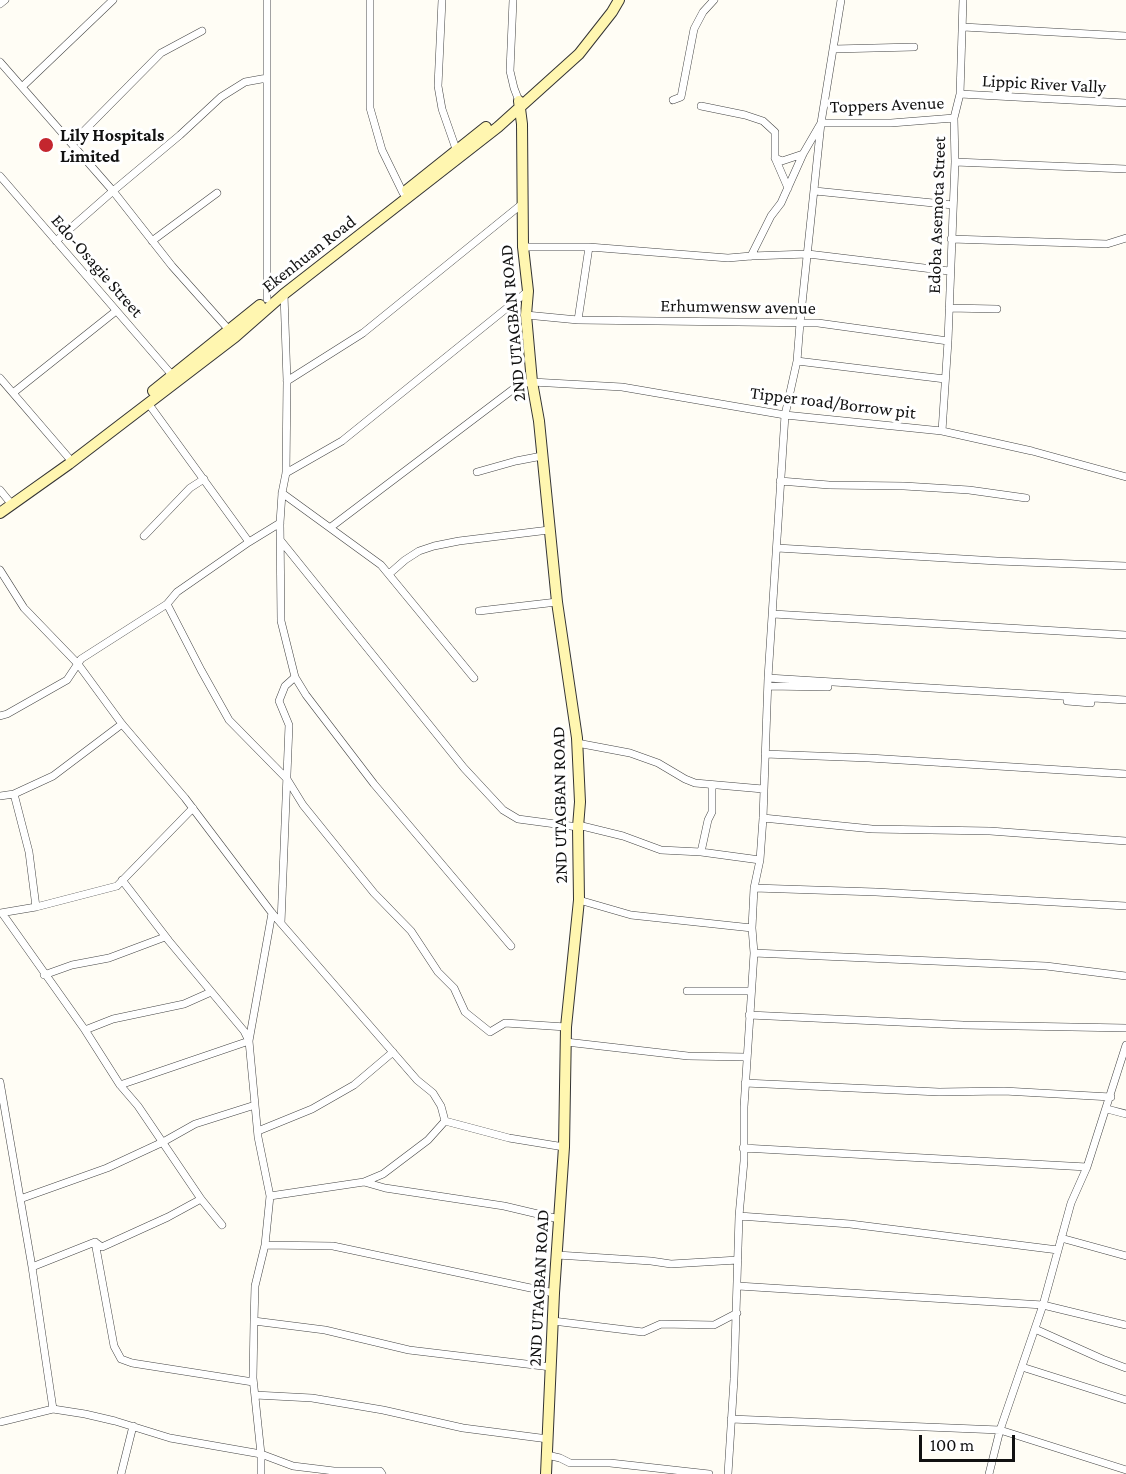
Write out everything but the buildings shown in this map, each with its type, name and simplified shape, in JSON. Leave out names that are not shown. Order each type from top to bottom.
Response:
[{"type":"main road","name":"Ekenhuan Road","points":[[0,513],[148,403],[232,334],[464,155],[575,51],[612,0]]},
{"type":"main road","name":"Ekenhuan Road","points":[[5,504],[172,375],[232,334],[267,299],[456,150],[520,104],[579,54],[619,0]]},
{"type":"main road","name":"2ND UTAGBAN ROAD","points":[[520,104],[523,247],[528,291],[526,315],[557,602],[578,742],[580,802],[579,900],[566,1027],[564,1147],[554,1293],[546,1474]]},
{"type":"street","points":[[0,4],[5,0]]},
{"type":"street","points":[[23,86],[113,0]]},
{"type":"street","points":[[267,0],[267,299]]},
{"type":"street","points":[[370,0],[370,108],[382,150],[403,193]]},
{"type":"street","points":[[442,0],[438,86],[442,109],[456,150]]},
{"type":"street","points":[[513,0],[510,71],[520,104]]},
{"type":"street","points":[[673,100],[681,97],[694,29],[703,12],[714,0]]},
{"type":"street","points":[[728,1474],[744,1161],[746,1057],[754,953],[752,928],[754,888],[760,860],[763,818],[772,603],[784,415],[797,361],[821,123],[841,0]]},
{"type":"street","name":"Edoba Asemota Street","points":[[942,431],[955,162],[954,118],[960,94],[963,0]]},
{"type":"street","points":[[963,27],[1126,36]]},
{"type":"street","points":[[72,143],[161,53],[202,31]]},
{"type":"street","points":[[834,49],[915,47]]},
{"type":"street","points":[[0,62],[113,190],[152,241],[232,334]]},
{"type":"street","points":[[56,241],[221,97],[245,82],[267,78]]},
{"type":"street","name":"Lippic River Vally","points":[[960,94],[1126,103]]},
{"type":"street","points":[[701,106],[746,115],[763,121],[775,132],[775,158],[788,188]]},
{"type":"street","name":"Toppers Avenue","points":[[821,123],[891,123],[954,118]]},
{"type":"street","points":[[751,256],[821,123]]},
{"type":"street","points":[[775,158],[782,161],[803,154]]},
{"type":"street","points":[[955,162],[1126,169]]},
{"type":"street","name":"Edo-Osagie Street","points":[[0,176],[172,375]]},
{"type":"street","points":[[815,191],[953,205]]},
{"type":"street","points":[[152,241],[217,193]]},
{"type":"street","points":[[287,381],[363,333],[522,204]]},
{"type":"street","points":[[951,239],[1107,244],[1126,238]]},
{"type":"street","points":[[523,247],[589,247],[728,258],[808,254],[949,271]]},
{"type":"street","points":[[578,320],[589,247]]},
{"type":"street","points":[[286,473],[342,441],[528,291]]},
{"type":"street","points":[[284,294],[287,381],[286,473],[280,523],[281,621],[295,677],[306,695],[374,784],[511,946]]},
{"type":"street","points":[[949,308],[997,309]]},
{"type":"street","points":[[13,393],[116,311]]},
{"type":"street","name":"Erhumwensw avenue","points":[[526,315],[578,320],[836,325],[948,341]]},
{"type":"street","points":[[797,361],[945,379]]},
{"type":"street","points":[[0,378],[68,457]]},
{"type":"street","points":[[331,527],[520,384],[532,382]]},
{"type":"street","name":"Tipper road/Borrow pit","points":[[532,382],[622,387],[784,415],[942,431],[1032,451],[1126,477]]},
{"type":"street","points":[[148,403],[249,542]]},
{"type":"street","points":[[477,472],[542,456]]},
{"type":"street","points":[[144,536],[189,488],[204,479]]},
{"type":"street","points":[[780,481],[969,490],[1026,498]]},
{"type":"street","points":[[0,490],[5,504]]},
{"type":"street","points":[[282,493],[381,565],[474,678]]},
{"type":"street","points":[[0,716],[67,680],[81,659],[167,604],[177,592],[280,523]]},
{"type":"street","points":[[389,574],[419,551],[434,546],[549,530]]},
{"type":"street","points":[[281,541],[464,768],[503,810],[518,819],[578,826],[623,836],[662,849],[760,860]]},
{"type":"street","points":[[777,548],[1126,566]]},
{"type":"street","points":[[0,570],[24,608],[78,664],[122,724],[193,808],[272,913],[417,1080],[433,1093],[441,1106],[445,1121]]},
{"type":"street","points":[[479,611],[557,602]]},
{"type":"street","points":[[167,604],[229,720],[287,778],[303,805],[374,893],[411,931],[438,972],[454,988],[465,1012],[489,1032],[505,1023],[566,1027]]},
{"type":"street","points":[[773,614],[1095,633]]},
{"type":"street","points":[[773,614],[1126,635]]},
{"type":"street","points":[[281,923],[289,725],[279,702],[285,686],[295,677]]},
{"type":"street","points":[[768,682],[1126,700]]},
{"type":"street","points":[[768,682],[1018,696],[1091,703]]},
{"type":"street","points":[[0,796],[14,794],[53,776],[122,724]]},
{"type":"street","points":[[578,742],[630,753],[658,763],[686,780],[712,785],[763,789]]},
{"type":"street","points":[[765,754],[1126,774]]},
{"type":"street","points":[[701,852],[712,812],[712,785]]},
{"type":"street","points":[[14,794],[29,852],[36,907]]},
{"type":"street","points":[[193,808],[117,886],[36,907],[1,913],[85,1030],[120,1085],[138,1106],[201,1199],[222,1225]]},
{"type":"street","points":[[763,818],[872,829],[990,831],[1126,841]]},
{"type":"street","points":[[122,880],[165,937],[244,1031],[249,1041]]},
{"type":"street","points":[[754,888],[876,892],[1126,906]]},
{"type":"street","points":[[579,900],[631,915],[752,928]]},
{"type":"street","points":[[261,1474],[253,1382],[255,1286],[265,1245],[270,1196],[258,1131],[249,1041],[272,913]]},
{"type":"street","points":[[44,975],[72,965],[110,958],[165,937]]},
{"type":"street","points":[[754,953],[1047,966],[1126,976]]},
{"type":"street","points":[[687,991],[751,991]]},
{"type":"street","points":[[85,1030],[113,1019],[184,1004],[211,992]]},
{"type":"street","points":[[749,1015],[963,1025],[1126,1028]]},
{"type":"street","points":[[120,1085],[249,1041]]},
{"type":"street","points":[[566,1042],[688,1056],[746,1057]]},
{"type":"street","points":[[989,1474],[1000,1430],[1043,1305],[1071,1203],[1088,1167],[1126,1045]]},
{"type":"street","points":[[258,1131],[312,1109],[345,1090],[393,1052]]},
{"type":"street","points":[[0,1082],[32,1267],[53,1410]]},
{"type":"street","points":[[745,1083],[939,1092],[1004,1091],[1111,1097]]},
{"type":"street","points":[[20,1199],[107,1168],[195,1124],[255,1105]]},
{"type":"street","points":[[1107,1109],[1126,1114]]},
{"type":"street","points":[[445,1121],[509,1137],[564,1147]]},
{"type":"street","points":[[270,1196],[364,1182],[383,1174],[428,1140],[445,1121]]},
{"type":"street","points":[[743,1149],[1088,1167]]},
{"type":"street","points":[[364,1182],[385,1188],[504,1206],[559,1219]]},
{"type":"street","points":[[95,1242],[102,1247],[201,1199]]},
{"type":"street","points":[[740,1216],[850,1224],[1058,1250]]},
{"type":"street","points":[[1061,1238],[1126,1256]]},
{"type":"street","points":[[32,1267],[95,1242]]},
{"type":"street","points":[[95,1242],[114,1346],[120,1359],[132,1363],[253,1382]]},
{"type":"street","points":[[265,1245],[333,1245],[554,1293]]},
{"type":"street","points":[[557,1255],[671,1264],[738,1260]]},
{"type":"street","points":[[738,1286],[1043,1305],[1126,1325]]},
{"type":"street","points":[[553,1321],[643,1332],[661,1324],[714,1325],[737,1313]]},
{"type":"street","points":[[254,1322],[325,1330],[409,1350],[551,1367]]},
{"type":"street","points":[[1035,1329],[1126,1368]]},
{"type":"street","points":[[1022,1367],[1126,1400]]},
{"type":"street","points":[[255,1395],[312,1398],[383,1410],[463,1428],[548,1439]]},
{"type":"street","points":[[0,1422],[53,1410],[85,1414],[170,1438],[261,1454],[293,1466],[334,1471],[380,1471],[382,1474]]},
{"type":"street","points":[[732,1419],[1000,1430],[1126,1470]]},
{"type":"street","points":[[121,1474],[133,1426]]},
{"type":"street","points":[[547,1455],[570,1463],[610,1463],[709,1474]]},
{"type":"place","name":"Lily Hospitals Limited","points":[[46,145]]}]
